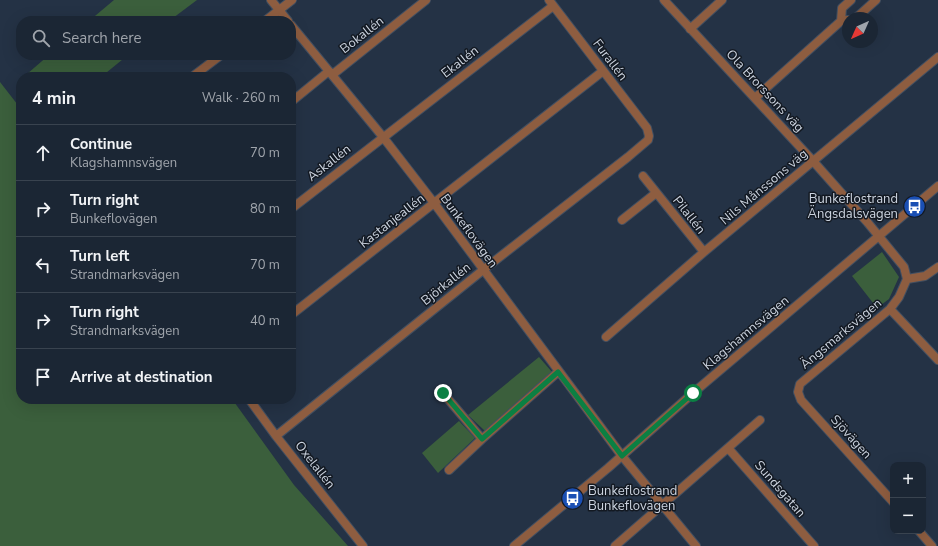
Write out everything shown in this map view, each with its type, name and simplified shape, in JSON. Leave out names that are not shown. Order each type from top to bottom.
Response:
[{"type":"street","points":[[271,0],[284,16]]},
{"type":"street","points":[[271,16],[292,0]]},
{"type":"street","name":"Bokallén","points":[[296,98],[426,0]]},
{"type":"street","name":"Ola Brorssons väg","points":[[664,0],[813,161],[878,236]]},
{"type":"street","points":[[690,29],[722,0]]},
{"type":"street","points":[[843,12],[842,8],[851,0]]},
{"type":"street","points":[[863,12],[876,0]]},
{"type":"street","name":"Furallén","points":[[551,3],[647,128],[649,136]]},
{"type":"street","name":"Ekallén","points":[[383,137],[551,3]]},
{"type":"street","points":[[755,98],[842,23]]},
{"type":"street","name":"Bunkeflovägen","points":[[296,31],[383,137],[434,203],[558,372],[622,456],[696,546]]},
{"type":"street","name":"Nils Månssons väg","points":[[606,337],[704,252],[938,56]]},
{"type":"street","points":[[199,72],[214,60]]},
{"type":"street","name":"Kastanjeallén","points":[[296,312],[603,71]]},
{"type":"street","name":"Björkallén","points":[[276,436],[483,270],[628,157],[648,140],[649,136]]},
{"type":"street","name":"Askallén","points":[[296,205],[383,137]]},
{"type":"street","name":"Pilallén","points":[[643,176],[704,252]]},
{"type":"street","name":"Klagshamnsvägen","points":[[514,546],[622,456],[699,388],[938,186]]},
{"type":"street","name":"Pilallén","points":[[622,220],[656,193]]},
{"type":"street","points":[[878,236],[904,267],[907,279],[925,276],[938,267]]},
{"type":"street","name":"Ängsmarksvägen","points":[[800,384],[890,309],[899,296],[907,279]]},
{"type":"street","points":[[890,309],[938,360]]},
{"type":"street","points":[[449,470],[558,372]]},
{"type":"street","name":"Sjövägen","points":[[800,384],[798,392],[801,400],[890,499]]},
{"type":"street","points":[[443,393],[482,439]]},
{"type":"street","name":"Oxelallén","points":[[253,404],[363,546]]},
{"type":"street","points":[[615,546],[760,420]]},
{"type":"street","name":"Sundsgatan","points":[[728,448],[814,546]]},
{"type":"street","points":[[922,534],[932,546]]},
{"type":"green space","points":[[114,0],[197,0],[176,16],[95,16]]},
{"type":"green space","points":[[43,60],[122,60],[107,72],[29,72]]},
{"type":"green space","points":[[0,82],[16,103],[16,404],[236,404],[294,485],[348,546],[0,546]]},
{"type":"green space","points":[[882,252],[899,277],[889,299],[877,308],[852,276]]},
{"type":"green space","points":[[539,357],[552,372],[485,431],[468,415]]},
{"type":"green space","points":[[459,421],[475,438],[438,473],[422,453]]},
{"type":"place","name":"Bunkeflostrand Ängsdalsvägen","points":[[914,206]]},
{"type":"place","name":"Bunkeflostrand Bunkeflovägen","points":[[572,498]]},
{"type":"route","points":[[443,393],[482,439],[558,372],[622,456],[693,393]]}]
